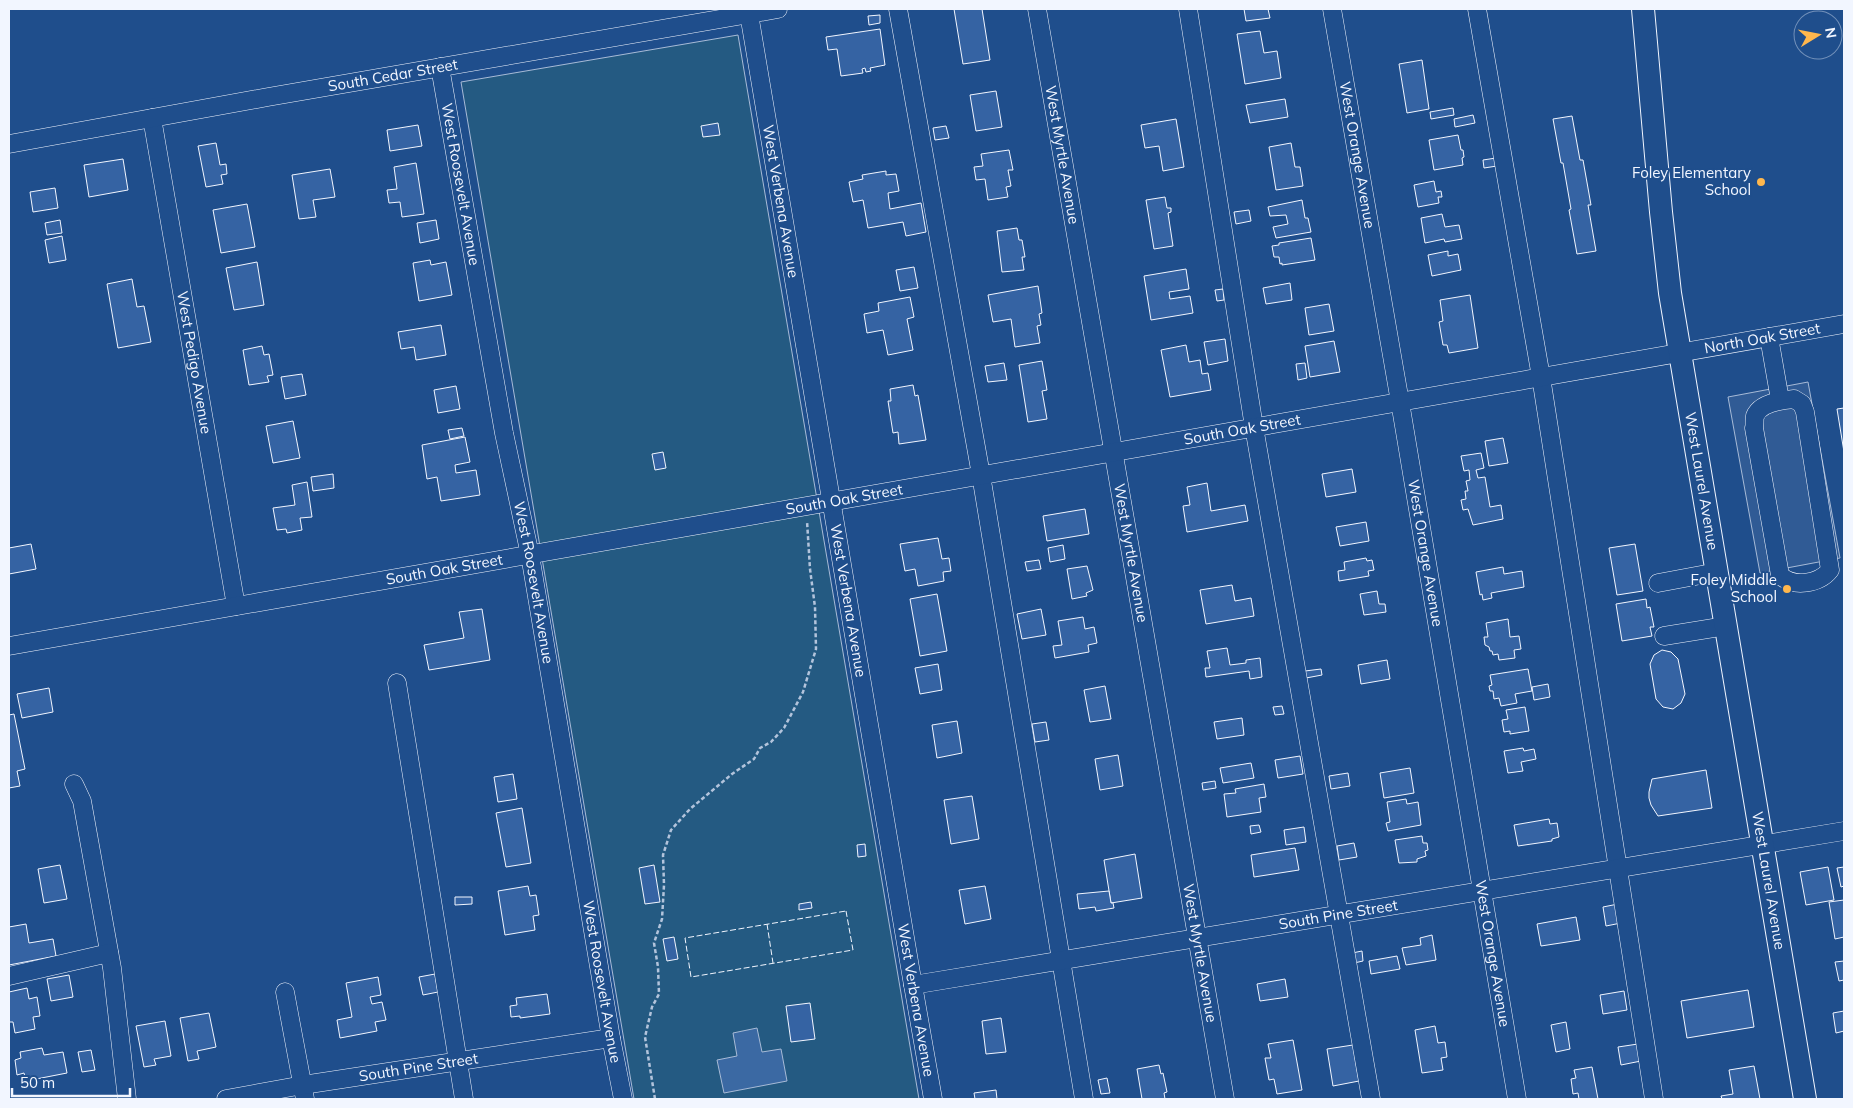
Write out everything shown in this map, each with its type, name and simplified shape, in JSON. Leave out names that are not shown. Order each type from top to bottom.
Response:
[{"type":"main road","name":"West Laurel Avenue","points":[[1643,9],[1661,212],[1680,353],[1806,1099]]},
{"type":"street","name":"South Cedar Street","points":[[9,144],[778,9]]},
{"type":"street","points":[[898,9],[981,475],[1084,1099]]},
{"type":"street","name":"West Myrtle Avenue","points":[[1037,9],[1225,1099]]},
{"type":"street","points":[[1188,9],[1254,427],[1370,1099]]},
{"type":"street","name":"West Orange Avenue","points":[[1332,9],[1517,1099]]},
{"type":"street","points":[[1477,9],[1541,377],[1654,1099]]},
{"type":"street","name":"West Verbena Avenue","points":[[748,14],[933,1099]]},
{"type":"street","name":"West Roosevelt Avenue","points":[[440,67],[504,433],[530,555],[611,1038],[623,1099]]},
{"type":"street","name":"West Pedigo Avenue","points":[[152,118],[236,606]]},
{"type":"street","name":"North Oak Street","points":[[1680,353],[1844,324]]},
{"type":"street","points":[[1769,337],[1780,400]]},
{"type":"street","name":"South Oak Street","points":[[9,646],[1680,353]]},
{"type":"street","points":[[1794,399],[1802,404],[1807,421],[1830,570],[1826,575],[1810,582],[1795,583],[1785,580],[1780,575],[1754,428],[1755,417],[1759,411],[1780,400],[1794,399]]},
{"type":"street","points":[[1658,583],[1717,572]]},
{"type":"street","points":[[1664,636],[1726,626]]},
{"type":"street","points":[[397,683],[464,1099]]},
{"type":"street","points":[[74,784],[82,801],[109,953],[127,1099]]},
{"type":"street","name":"South Pine Street","points":[[913,986],[1844,831]]},
{"type":"street","points":[[9,976],[109,953]]},
{"type":"street","points":[[285,992],[304,1092]]},
{"type":"street","name":"South Pine Street","points":[[226,1099],[304,1092],[457,1062],[611,1038]]},
{"type":"path","points":[[655,1099],[645,1037],[652,1007],[659,994],[658,967],[654,943],[662,919],[663,855],[671,830],[690,809],[732,774],[754,759],[760,748],[771,742],[784,728],[803,692],[816,649],[815,607],[805,506]]},
{"type":"shaded area","points":[[738,35],[919,1099],[634,1099],[461,82]]},
{"type":"shaded area","points":[[1808,382],[1840,558],[1760,573],[1728,397]]},
{"type":"shaded area","points":[[757,1028],[762,1052],[781,1049],[787,1081],[724,1093],[717,1060],[737,1056],[733,1033]]},
{"type":"building","points":[[954,9],[982,9],[990,60],[963,64]]},
{"type":"building","points":[[1244,9],[1268,9],[1270,18],[1246,21]]},
{"type":"building","points":[[880,15],[880,23],[869,25],[868,16]]},
{"type":"building","points":[[880,29],[885,65],[870,68],[871,71],[866,72],[865,68],[862,69],[863,73],[841,76],[837,49],[828,50],[826,37]]},
{"type":"building","points":[[1260,31],[1264,53],[1277,51],[1281,78],[1245,84],[1237,34]]},
{"type":"building","points":[[1422,60],[1429,109],[1407,113],[1399,64]]},
{"type":"building","points":[[996,91],[1002,127],[976,131],[970,95]]},
{"type":"building","points":[[1285,99],[1288,117],[1250,123],[1246,105]]},
{"type":"building","points":[[1453,108],[1454,115],[1431,119],[1430,112]]},
{"type":"building","points":[[1473,115],[1475,123],[1455,127],[1454,119]]},
{"type":"building","points":[[1572,116],[1580,160],[1583,160],[1591,205],[1588,205],[1596,251],[1577,254],[1563,163],[1561,163],[1553,119]]},
{"type":"building","points":[[1176,119],[1184,167],[1163,171],[1159,146],[1145,148],[1141,125]]},
{"type":"building","points":[[718,123],[720,135],[703,137],[701,126]]},
{"type":"building","points":[[418,125],[422,146],[390,151],[387,130]]},
{"type":"building","points":[[946,126],[949,138],[935,140],[933,128]]},
{"type":"building","points":[[1458,135],[1461,150],[1463,150],[1463,165],[1434,170],[1429,140]]},
{"type":"building","points":[[216,143],[220,165],[226,164],[227,174],[221,175],[223,184],[206,187],[198,146]]},
{"type":"building","points":[[1291,143],[1295,167],[1300,167],[1303,186],[1276,190],[1269,147]]},
{"type":"building","points":[[1009,150],[1013,170],[1008,170],[1011,186],[1006,187],[1008,197],[988,200],[985,179],[976,180],[974,167],[983,166],[981,154]]},
{"type":"building","points":[[1496,158],[1497,166],[1484,168],[1483,160]]},
{"type":"building","points":[[123,159],[128,190],[89,197],[84,165]]},
{"type":"building","points":[[416,163],[424,214],[402,217],[400,202],[389,203],[387,190],[397,189],[394,167]]},
{"type":"building","points":[[330,169],[335,197],[313,200],[316,217],[299,219],[292,175]]},
{"type":"building","points":[[886,171],[886,175],[896,174],[899,191],[888,193],[890,209],[921,203],[926,232],[906,236],[903,222],[868,228],[863,200],[853,202],[849,182],[863,179],[862,175]]},
{"type":"building","points":[[1434,181],[1436,192],[1441,191],[1442,197],[1438,197],[1439,203],[1418,207],[1414,185]]},
{"type":"building","points":[[55,188],[58,208],[33,212],[30,192]]},
{"type":"building","points":[[1165,197],[1167,208],[1171,208],[1171,212],[1168,213],[1173,246],[1154,249],[1146,200]]},
{"type":"building","points":[[1302,200],[1305,218],[1308,218],[1311,232],[1276,238],[1273,227],[1288,224],[1286,215],[1270,216],[1268,207]]},
{"type":"building","points":[[247,204],[255,247],[221,253],[213,210]]},
{"type":"building","points":[[1249,210],[1251,221],[1236,224],[1234,212]]},
{"type":"building","points":[[1442,214],[1445,227],[1459,225],[1462,239],[1445,242],[1444,239],[1425,243],[1421,218]]},
{"type":"building","points":[[60,220],[62,233],[47,235],[45,223]]},
{"type":"building","points":[[436,220],[439,239],[420,243],[417,223]]},
{"type":"building","points":[[1017,228],[1019,240],[1022,240],[1025,257],[1022,257],[1024,270],[1002,272],[997,231]]},
{"type":"building","points":[[62,236],[66,260],[49,263],[45,240]]},
{"type":"building","points":[[1311,238],[1315,260],[1282,265],[1282,263],[1280,264],[1279,257],[1274,257],[1272,246],[1279,245],[1279,243]]},
{"type":"building","points":[[1448,251],[1448,256],[1458,254],[1461,270],[1432,276],[1428,255]]},
{"type":"building","points":[[430,260],[431,265],[446,262],[452,295],[419,301],[413,263]]},
{"type":"building","points":[[257,262],[264,305],[234,310],[226,268]]},
{"type":"building","points":[[914,267],[918,288],[900,291],[896,270]]},
{"type":"building","points":[[1186,269],[1189,289],[1169,292],[1170,299],[1190,296],[1193,313],[1151,320],[1144,276]]},
{"type":"building","points":[[132,279],[137,307],[144,306],[151,342],[118,348],[107,284]]},
{"type":"building","points":[[1290,283],[1292,300],[1266,304],[1263,288]]},
{"type":"building","points":[[1038,286],[1042,313],[1039,314],[1041,325],[1037,326],[1040,343],[1015,347],[1011,319],[993,322],[988,295]]},
{"type":"building","points":[[1223,289],[1224,300],[1217,301],[1215,290]]},
{"type":"building","points":[[1470,295],[1478,348],[1449,353],[1447,345],[1443,345],[1439,322],[1443,321],[1440,300]]},
{"type":"building","points":[[910,297],[914,317],[907,319],[913,350],[888,355],[883,330],[867,333],[864,314],[879,311],[878,303]]},
{"type":"building","points":[[1329,304],[1334,331],[1309,335],[1305,308]]},
{"type":"building","points":[[441,325],[446,355],[416,360],[414,347],[401,349],[398,332]]},
{"type":"building","points":[[1225,339],[1228,361],[1208,365],[1204,342]]},
{"type":"building","points":[[1334,341],[1340,372],[1310,377],[1305,346]]},
{"type":"building","points":[[1186,345],[1189,362],[1200,360],[1202,374],[1208,373],[1211,390],[1170,397],[1161,350]]},
{"type":"building","points":[[262,346],[264,355],[269,354],[273,375],[267,376],[269,382],[249,385],[243,350]]},
{"type":"building","points":[[1042,361],[1047,390],[1042,391],[1047,419],[1028,422],[1019,365]]},
{"type":"building","points":[[1004,363],[1007,380],[988,382],[985,366]]},
{"type":"building","points":[[1305,363],[1307,378],[1298,380],[1296,364]]},
{"type":"building","points":[[302,374],[306,395],[285,399],[281,377]]},
{"type":"building","points":[[913,385],[915,396],[918,395],[926,440],[899,444],[898,432],[893,433],[888,401],[891,401],[890,389]]},
{"type":"building","points":[[456,386],[460,409],[438,413],[434,390]]},
{"type":"building","points":[[1844,408],[1844,452],[1837,409]]},
{"type":"building","points":[[293,421],[300,458],[273,463],[266,426]]},
{"type":"building","points":[[462,428],[464,436],[450,439],[448,430]]},
{"type":"building","points":[[465,437],[470,462],[455,465],[456,473],[476,470],[480,495],[441,501],[437,477],[427,479],[422,445]]},
{"type":"building","points":[[1503,438],[1508,463],[1489,466],[1485,441]]},
{"type":"building","points":[[663,452],[666,468],[655,470],[652,454]]},
{"type":"building","points":[[1481,453],[1484,468],[1476,470],[1478,478],[1485,477],[1490,507],[1501,505],[1503,519],[1473,525],[1468,509],[1463,510],[1461,500],[1466,499],[1465,491],[1468,491],[1466,481],[1470,480],[1469,470],[1464,471],[1461,456]]},
{"type":"building","points":[[1352,469],[1356,492],[1326,497],[1322,474]]},
{"type":"building","points":[[333,474],[334,488],[313,491],[311,477]]},
{"type":"building","points":[[307,482],[312,517],[300,518],[302,530],[287,533],[286,529],[277,530],[273,508],[295,505],[292,485]]},
{"type":"building","points":[[1207,483],[1211,511],[1245,505],[1248,521],[1187,532],[1183,506],[1190,505],[1187,487]]},
{"type":"building","points":[[1085,509],[1089,534],[1047,541],[1043,516]]},
{"type":"building","points":[[1366,522],[1369,541],[1340,546],[1336,527]]},
{"type":"building","points":[[938,538],[942,559],[949,558],[951,571],[943,572],[944,581],[918,586],[915,569],[905,571],[900,544]]},
{"type":"building","points":[[31,544],[36,569],[9,574],[9,548]]},
{"type":"building","points":[[1635,544],[1643,591],[1617,595],[1609,548]]},
{"type":"building","points":[[1063,545],[1065,559],[1050,562],[1048,548]]},
{"type":"building","points":[[1366,558],[1367,561],[1372,560],[1374,570],[1368,571],[1369,576],[1339,581],[1338,571],[1345,570],[1344,562]]},
{"type":"building","points":[[1039,560],[1041,569],[1027,571],[1025,562]]},
{"type":"building","points":[[1087,566],[1093,590],[1086,593],[1087,596],[1072,599],[1067,569]]},
{"type":"building","points":[[1503,567],[1504,574],[1522,571],[1524,587],[1491,593],[1492,598],[1483,600],[1482,594],[1480,595],[1476,572]]},
{"type":"building","points":[[1232,585],[1235,601],[1251,598],[1254,616],[1206,624],[1200,590]]},
{"type":"building","points":[[1377,591],[1379,604],[1385,604],[1386,612],[1364,615],[1360,594]]},
{"type":"building","points":[[937,594],[947,651],[920,656],[910,599]]},
{"type":"building","points":[[1646,599],[1647,608],[1650,607],[1654,627],[1650,627],[1652,636],[1622,641],[1616,604]]},
{"type":"building","points":[[482,609],[490,660],[429,670],[424,645],[464,638],[459,612]]},
{"type":"building","points":[[1041,609],[1046,635],[1022,639],[1017,614]]},
{"type":"building","points":[[1083,617],[1085,629],[1094,627],[1097,643],[1088,645],[1089,652],[1055,658],[1053,646],[1062,645],[1058,621]]},
{"type":"building","points":[[1508,619],[1510,637],[1519,636],[1521,649],[1514,650],[1515,658],[1499,660],[1498,654],[1493,655],[1489,647],[1485,645],[1484,637],[1488,637],[1486,623]]},
{"type":"building","points":[[1227,648],[1230,665],[1246,663],[1246,660],[1260,658],[1262,677],[1250,679],[1249,671],[1206,677],[1205,668],[1210,668],[1207,651]]},
{"type":"building","points":[[1662,650],[1671,652],[1678,659],[1685,694],[1681,703],[1673,709],[1663,707],[1656,699],[1650,664],[1654,655]]},
{"type":"building","points":[[1387,660],[1390,679],[1361,684],[1358,665]]},
{"type":"building","points":[[938,664],[942,690],[920,694],[915,668]]},
{"type":"building","points":[[1321,669],[1322,675],[1306,678],[1305,671]]},
{"type":"building","points":[[1528,669],[1532,691],[1515,694],[1517,703],[1501,706],[1499,698],[1494,699],[1493,691],[1490,691],[1489,686],[1492,685],[1490,675]]},
{"type":"building","points":[[1548,684],[1550,697],[1534,700],[1532,687]]},
{"type":"building","points":[[1105,686],[1111,719],[1090,722],[1084,690]]},
{"type":"building","points":[[49,688],[53,712],[22,718],[17,694]]},
{"type":"building","points":[[1282,706],[1284,714],[1275,715],[1273,707]]},
{"type":"building","points":[[1525,707],[1529,731],[1510,734],[1510,731],[1504,732],[1502,720],[1508,719],[1506,710]]},
{"type":"building","points":[[14,714],[25,769],[17,771],[20,786],[9,788],[9,715]]},
{"type":"building","points":[[1242,718],[1244,735],[1217,739],[1214,722]]},
{"type":"building","points":[[957,721],[962,753],[937,758],[932,725]]},
{"type":"building","points":[[1046,722],[1049,740],[1035,742],[1032,724]]},
{"type":"building","points":[[1523,748],[1524,751],[1534,749],[1536,759],[1521,762],[1523,771],[1508,773],[1504,751]]},
{"type":"building","points":[[1118,755],[1123,786],[1100,790],[1095,759]]},
{"type":"building","points":[[1300,756],[1303,774],[1278,778],[1275,760]]},
{"type":"building","points":[[1251,763],[1254,778],[1223,783],[1220,768]]},
{"type":"building","points":[[1410,768],[1414,793],[1384,798],[1380,773]]},
{"type":"building","points":[[1706,770],[1712,808],[1658,816],[1649,798],[1652,779]]},
{"type":"building","points":[[1348,773],[1350,786],[1331,789],[1329,776]]},
{"type":"building","points":[[513,774],[517,799],[498,802],[494,777]]},
{"type":"building","points":[[1215,781],[1216,788],[1203,790],[1202,783]]},
{"type":"building","points":[[1264,784],[1266,797],[1259,798],[1261,812],[1227,817],[1224,794],[1236,793],[1235,789]]},
{"type":"building","points":[[972,796],[979,839],[951,844],[944,800]]},
{"type":"building","points":[[1406,799],[1407,804],[1418,802],[1421,825],[1388,831],[1386,823],[1390,822],[1387,802]]},
{"type":"building","points":[[522,808],[531,863],[506,867],[496,813]]},
{"type":"building","points":[[1549,819],[1550,824],[1557,823],[1559,837],[1552,839],[1552,841],[1518,846],[1514,825]]},
{"type":"building","points":[[1259,825],[1261,832],[1251,834],[1250,826]]},
{"type":"building","points":[[1304,827],[1306,842],[1286,845],[1284,830]]},
{"type":"building","points":[[1422,836],[1423,843],[1427,843],[1428,850],[1425,851],[1426,856],[1417,859],[1417,862],[1399,863],[1395,840]]},
{"type":"building","points":[[1354,843],[1357,857],[1339,860],[1337,846]]},
{"type":"building","points":[[865,844],[866,856],[858,857],[857,845]]},
{"type":"building","points":[[1295,848],[1299,870],[1254,877],[1251,855]]},
{"type":"building","points":[[1135,854],[1142,898],[1111,903],[1104,860]]},
{"type":"building","points":[[60,865],[67,899],[44,903],[38,869]]},
{"type":"building","points":[[654,865],[660,902],[645,904],[639,868]]},
{"type":"building","points":[[1828,867],[1834,900],[1806,905],[1800,872]]},
{"type":"building","points":[[1844,867],[1844,886],[1841,887],[1837,868]]},
{"type":"building","points":[[528,886],[530,896],[536,895],[539,915],[533,916],[535,930],[505,935],[498,891]]},
{"type":"building","points":[[985,886],[991,919],[965,924],[959,890]]},
{"type":"building","points":[[1109,891],[1114,908],[1096,911],[1095,907],[1079,909],[1077,894]]},
{"type":"building","points":[[455,897],[472,897],[472,904],[455,905]]},
{"type":"building","points":[[1844,900],[1844,937],[1835,939],[1829,902]]},
{"type":"building","points":[[811,902],[812,908],[799,910],[799,904]]},
{"type":"building","points":[[1618,904],[1621,923],[1606,926],[1603,907]]},
{"type":"building","points":[[1576,917],[1580,940],[1541,946],[1537,924]]},
{"type":"building","points":[[26,924],[29,943],[53,939],[56,956],[9,965],[9,927]]},
{"type":"building","points":[[1432,935],[1436,960],[1406,965],[1402,948],[1421,945],[1420,938]]},
{"type":"building","points":[[674,937],[678,959],[667,961],[663,939]]},
{"type":"building","points":[[1362,951],[1363,961],[1354,963],[1352,953]]},
{"type":"building","points":[[1397,956],[1400,969],[1371,974],[1369,961]]},
{"type":"building","points":[[1844,961],[1844,980],[1839,981],[1835,962]]},
{"type":"building","points":[[435,974],[438,992],[423,995],[419,977]]},
{"type":"building","points":[[69,975],[73,997],[51,1001],[47,979]]},
{"type":"building","points":[[378,977],[381,995],[370,997],[372,1004],[382,1002],[386,1020],[375,1022],[377,1031],[340,1038],[337,1020],[352,1017],[346,983]]},
{"type":"building","points":[[1285,979],[1288,997],[1260,1001],[1257,984]]},
{"type":"building","points":[[27,988],[29,999],[37,997],[40,1016],[33,1017],[35,1029],[15,1033],[13,1022],[9,1022],[9,992]]},
{"type":"building","points":[[1748,990],[1754,1027],[1687,1038],[1681,1001]]},
{"type":"building","points":[[1624,991],[1627,1010],[1603,1014],[1600,995]]},
{"type":"building","points":[[547,994],[550,1014],[520,1018],[520,1016],[511,1017],[510,1006],[517,1005],[516,998]]},
{"type":"building","points":[[810,1003],[815,1039],[791,1042],[786,1006]]},
{"type":"building","points":[[1844,1011],[1844,1031],[1836,1033],[1833,1013]]},
{"type":"building","points":[[209,1013],[216,1047],[197,1051],[199,1059],[188,1061],[180,1018]]},
{"type":"building","points":[[1001,1018],[1006,1052],[986,1054],[982,1021]]},
{"type":"building","points":[[165,1021],[171,1056],[154,1059],[156,1065],[144,1067],[136,1026]]},
{"type":"building","points":[[1566,1022],[1570,1049],[1556,1052],[1551,1025]]},
{"type":"building","points":[[1435,1026],[1438,1043],[1445,1042],[1447,1057],[1441,1058],[1443,1070],[1422,1073],[1415,1030]]},
{"type":"building","points":[[1293,1040],[1302,1090],[1277,1094],[1274,1079],[1269,1080],[1265,1058],[1271,1058],[1268,1044]]},
{"type":"building","points":[[1638,1044],[1641,1061],[1621,1065],[1618,1047]]},
{"type":"building","points":[[1353,1045],[1359,1081],[1333,1086],[1327,1049]]},
{"type":"building","points":[[42,1048],[44,1055],[63,1052],[67,1073],[26,1081],[24,1073],[17,1075],[15,1060],[21,1058],[20,1052]]},
{"type":"building","points":[[91,1050],[95,1070],[82,1072],[78,1052]]},
{"type":"building","points":[[1159,1065],[1161,1074],[1163,1073],[1167,1092],[1164,1093],[1165,1099],[1142,1099],[1137,1069]]},
{"type":"building","points":[[1754,1066],[1760,1099],[1722,1099],[1721,1096],[1733,1094],[1729,1070]]},
{"type":"building","points":[[1592,1067],[1598,1099],[1579,1099],[1578,1093],[1573,1094],[1571,1079],[1576,1078],[1574,1070]]},
{"type":"building","points":[[1107,1078],[1110,1093],[1101,1094],[1098,1080]]},
{"type":"building","points":[[996,1090],[997,1099],[975,1099],[974,1093]]},
{"type":"fence","points":[[846,911],[853,950],[691,977],[685,938],[846,911]]},
{"type":"fence","points":[[767,924],[773,963]]},
{"type":"place","name":"Foley Elementary School","points":[[1761,182]]},
{"type":"place","name":"Foley Middle School","points":[[1787,589]]}]
